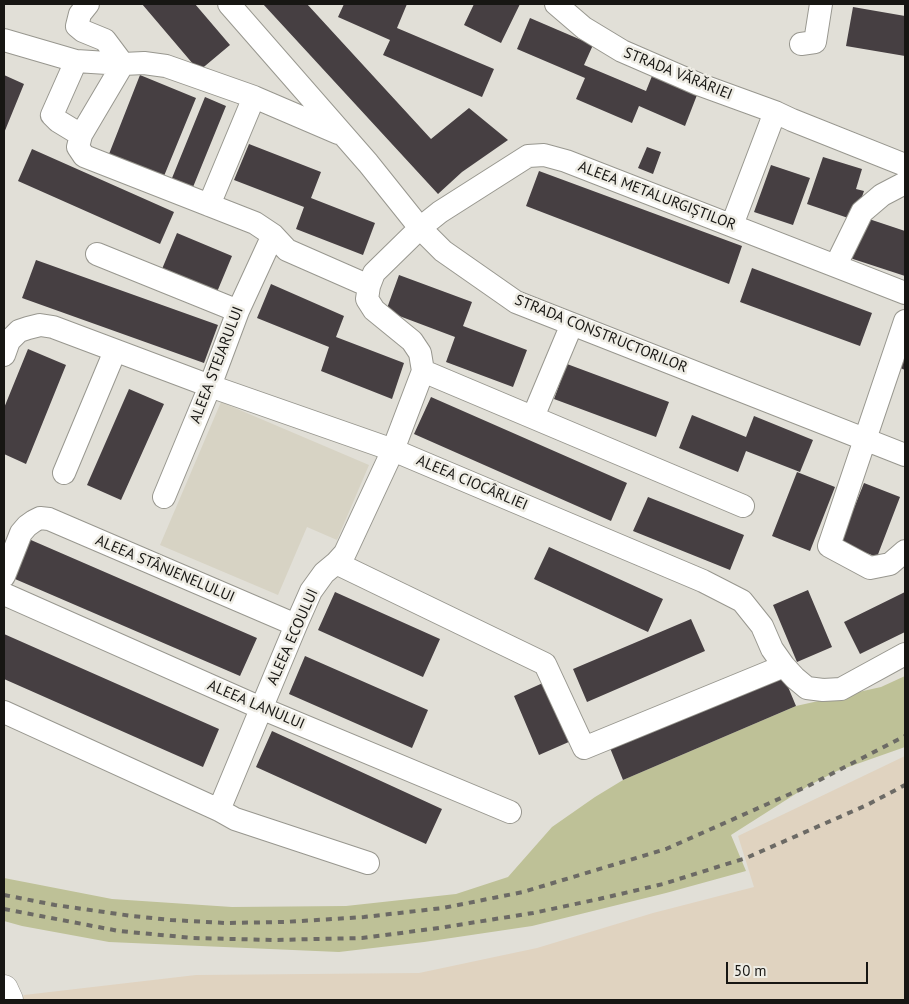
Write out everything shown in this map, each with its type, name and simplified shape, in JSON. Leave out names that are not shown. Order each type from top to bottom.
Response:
[{"type":"main road","points":[[4,989],[9,1000]]},
{"type":"street","points":[[88,4],[80,14],[77,26],[82,31],[105,40],[124,64]]},
{"type":"street","name":"STRADA CONSTRUCTORILOR","points":[[229,4],[368,163],[420,228],[443,251],[516,302],[905,454]]},
{"type":"street","name":"STRADA VĂRĂRIEI","points":[[556,4],[584,28],[622,51],[698,84],[775,112],[905,164]]},
{"type":"street","points":[[801,44],[815,42],[821,4]]},
{"type":"street","points":[[4,40],[76,61],[124,64],[144,63],[166,66],[254,97],[343,136]]},
{"type":"street","points":[[76,61],[52,115],[58,121],[81,135]]},
{"type":"street","points":[[124,64],[81,135],[78,146],[84,156],[255,223],[273,235],[286,250],[369,286]]},
{"type":"street","points":[[209,205],[254,97]]},
{"type":"street","points":[[732,225],[775,112]]},
{"type":"street","name":"ALEEA METALURGIȘTILOR","points":[[420,228],[440,212],[528,156],[544,154],[905,293]]},
{"type":"street","points":[[836,266],[862,212],[882,195],[905,183]]},
{"type":"street","points":[[420,228],[374,273],[367,299],[374,310],[412,341],[420,353],[424,371],[743,506]]},
{"type":"street","name":"ALEEA STEJARULUI","points":[[164,497],[210,386],[238,311],[273,235]]},
{"type":"street","points":[[97,254],[238,311]]},
{"type":"street","points":[[905,321],[829,546],[870,568],[890,564],[905,552]]},
{"type":"street","points":[[533,417],[572,324]]},
{"type":"street","name":"ALEEA CIOCÂRLIEI","points":[[4,355],[10,341],[19,331],[40,325],[53,327],[210,386],[392,450],[703,581],[742,601],[762,626],[772,649],[784,666],[807,688],[841,690],[905,654]]},
{"type":"street","points":[[64,473],[116,351]]},
{"type":"street","name":"ALEEA ECOULUI","points":[[219,810],[311,591],[324,573],[345,553],[392,450],[424,371]]},
{"type":"street","name":"ALEEA STÂNJENELULUI","points":[[4,576],[21,533],[34,520],[40,518],[49,519],[296,625]]},
{"type":"street","points":[[336,563],[545,664],[584,748],[784,666]]},
{"type":"street","name":"ALEEA LANULUI","points":[[4,594],[261,708],[510,812]]},
{"type":"street","points":[[4,712],[235,819],[368,863]]},
{"type":"shaded area","points":[[221,402],[369,465],[337,540],[307,527],[278,595],[160,545]]},
{"type":"shaded area","points":[[905,756],[905,1000],[20,1000],[24,995],[196,975],[419,973],[537,948],[653,913],[754,887],[738,836]]},
{"type":"green space","points":[[905,676],[905,747],[837,771],[808,786],[731,835],[746,871],[666,893],[532,926],[339,952],[109,942],[4,921],[4,878],[112,899],[232,907],[346,906],[456,894],[508,877],[552,827],[623,780],[796,706],[881,687]]},
{"type":"building","points":[[142,4],[195,4],[230,45],[199,71]]},
{"type":"building","points":[[263,4],[307,4],[431,139],[469,108],[508,140],[462,172],[438,194]]},
{"type":"building","points":[[344,4],[407,4],[397,28],[494,69],[482,97],[383,55],[390,40],[338,17]]},
{"type":"building","points":[[474,4],[520,4],[501,43],[464,25]]},
{"type":"building","points":[[853,7],[905,16],[905,56],[846,46]]},
{"type":"building","points":[[530,18],[593,45],[584,65],[646,91],[652,76],[697,95],[685,126],[639,106],[632,123],[576,99],[585,78],[517,49]]},
{"type":"building","points":[[4,75],[24,84],[4,133]]},
{"type":"building","points":[[140,75],[196,98],[164,176],[109,154]]},
{"type":"building","points":[[205,97],[226,106],[191,192],[170,183]]},
{"type":"building","points":[[249,144],[321,172],[311,198],[375,223],[363,255],[296,229],[304,207],[234,180]]},
{"type":"building","points":[[647,147],[661,152],[653,174],[638,168]]},
{"type":"building","points":[[32,149],[174,212],[160,244],[18,181]]},
{"type":"building","points":[[823,157],[862,169],[856,189],[864,191],[854,220],[807,204]]},
{"type":"building","points":[[771,165],[810,178],[793,225],[754,212]]},
{"type":"building","points":[[539,171],[742,246],[729,284],[526,206]]},
{"type":"building","points":[[863,217],[905,231],[905,276],[850,258]]},
{"type":"building","points":[[177,233],[232,256],[217,292],[162,269]]},
{"type":"building","points":[[36,260],[218,325],[204,363],[22,298]]},
{"type":"building","points":[[752,268],[872,313],[860,346],[740,302]]},
{"type":"building","points":[[399,275],[472,302],[463,326],[527,350],[513,387],[446,362],[455,337],[386,311]]},
{"type":"building","points":[[271,284],[344,316],[336,337],[404,363],[392,399],[321,371],[329,347],[257,318]]},
{"type":"building","points":[[905,347],[905,370],[898,367]]},
{"type":"building","points":[[28,349],[66,365],[26,464],[4,454],[4,408]]},
{"type":"building","points":[[567,364],[669,402],[656,437],[554,399]]},
{"type":"building","points":[[129,389],[164,404],[121,500],[87,485]]},
{"type":"building","points":[[431,397],[627,483],[611,521],[414,434]]},
{"type":"building","points":[[692,415],[746,437],[754,416],[813,440],[800,472],[746,451],[738,472],[679,448]]},
{"type":"building","points":[[797,472],[835,487],[810,551],[772,536]]},
{"type":"building","points":[[864,483],[900,497],[877,557],[840,543]]},
{"type":"building","points":[[648,497],[744,535],[730,570],[633,531]]},
{"type":"building","points":[[24,537],[257,638],[240,676],[8,576]]},
{"type":"building","points":[[549,547],[663,599],[648,632],[534,579]]},
{"type":"building","points":[[808,590],[832,647],[797,662],[773,605]]},
{"type":"building","points":[[335,592],[440,639],[423,677],[318,630]]},
{"type":"building","points":[[905,592],[905,632],[860,654],[844,622]]},
{"type":"building","points":[[691,619],[705,651],[587,702],[573,669]]},
{"type":"building","points":[[4,634],[219,729],[203,767],[4,679]]},
{"type":"building","points":[[305,656],[428,710],[412,748],[289,694]]},
{"type":"building","points":[[781,670],[796,706],[623,780],[608,743]]},
{"type":"building","points":[[545,682],[571,741],[539,755],[514,696]]},
{"type":"building","points":[[272,731],[442,809],[426,844],[256,767]]},
{"type":"railway","points":[[4,895],[55,905],[132,916],[225,923],[284,922],[364,917],[443,908],[523,892],[666,849],[808,786],[905,736]]},
{"type":"railway","points":[[4,909],[119,931],[193,938],[274,940],[362,938],[439,928],[533,913],[663,884],[746,858],[867,805],[905,785]]}]
